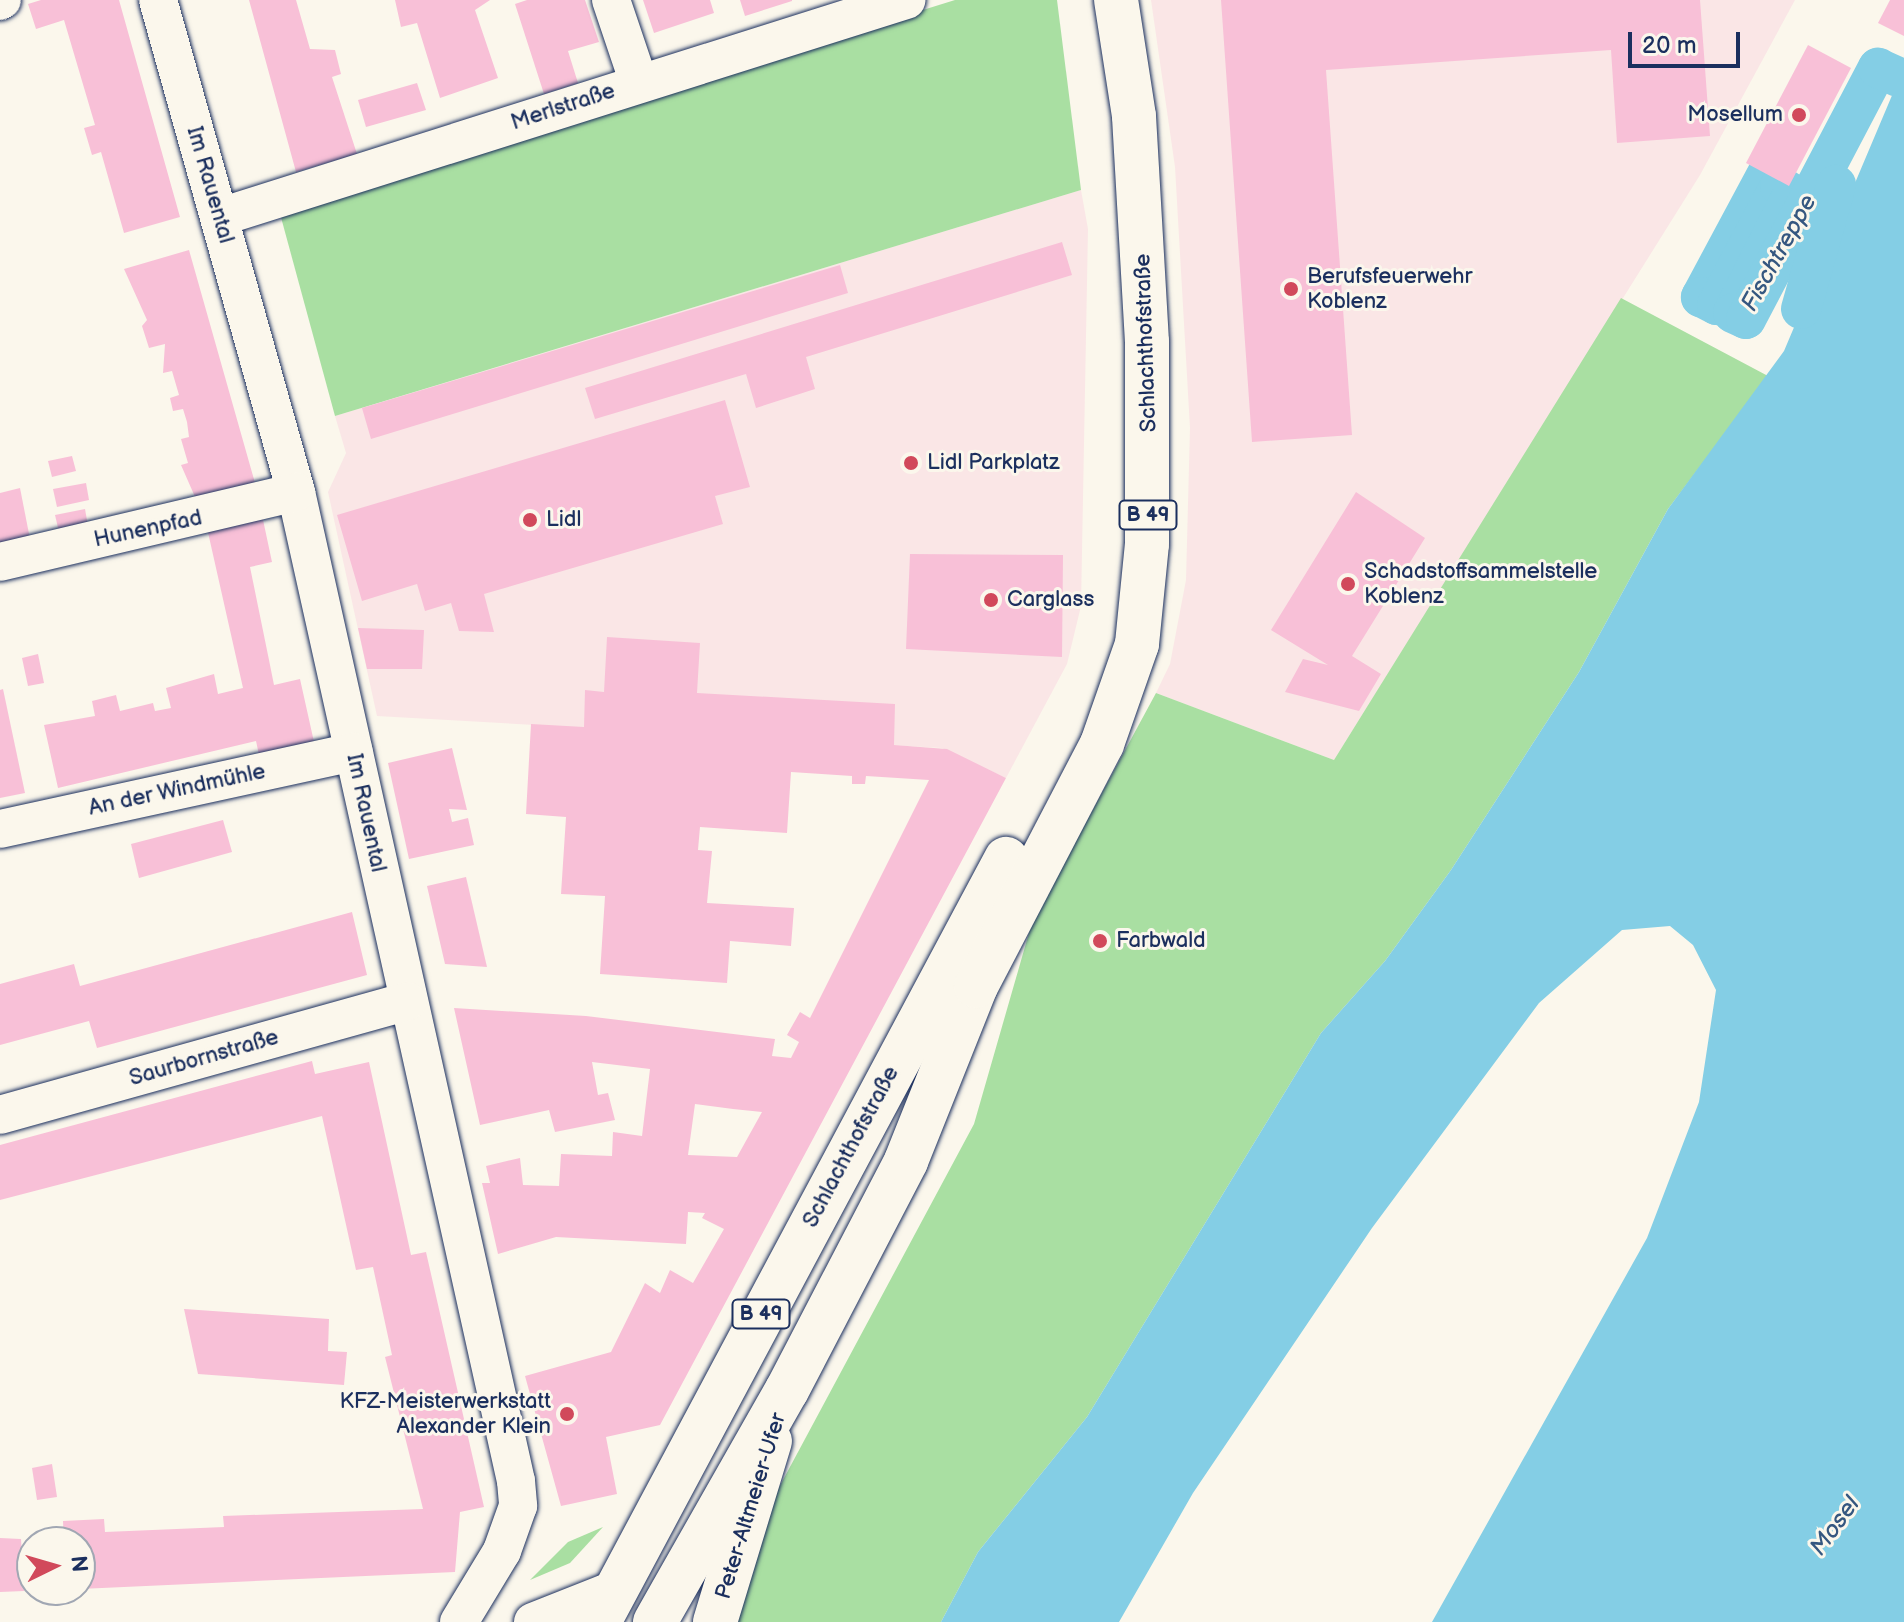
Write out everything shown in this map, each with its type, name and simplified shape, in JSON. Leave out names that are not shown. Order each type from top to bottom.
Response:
[{"type":"main road","name":"Schlachthofstraße","points":[[655,1622],[787,1390],[906,1161],[976,986],[1102,744],[1144,608],[1149,432],[1142,206],[1116,0]]},
{"type":"main road","name":"Schlachthofstraße","points":[[608,1611],[1074,732],[1120,684]]},
{"type":"main road","name":"Peter-Altmeier-Ufer","points":[[715,1622],[787,1390]]},
{"type":"street","name":"Im Rauental","points":[[158,0],[296,492],[518,1506],[502,1551],[459,1622]]},
{"type":"street","points":[[611,0],[639,83]]},
{"type":"street","name":"Merlstraße","points":[[220,217],[906,0]]},
{"type":"street","name":"Hunenpfad","points":[[0,562],[296,492]]},
{"type":"street","name":"An der Windmühle","points":[[0,829],[354,752]]},
{"type":"street","name":"Saurbornstraße","points":[[0,1115],[407,1001]]},
{"type":"street","points":[[533,1622],[608,1611]]},
{"type":"shaded area","points":[[1151,0],[1795,0],[1700,175],[1334,760],[1156,693],[1170,664],[1186,580],[1190,428],[1175,167]]},
{"type":"shaded area","points":[[1081,190],[1088,229],[1081,606],[1067,664],[1006,778],[942,748],[377,716],[328,492],[346,453],[335,416]]},
{"type":"green space","points":[[955,0],[1057,0],[1081,190],[335,416],[279,210]]},
{"type":"green space","points":[[1621,298],[1768,376],[1668,509],[1579,672],[1451,870],[1385,961],[1321,1033],[1087,1417],[978,1552],[941,1622],[729,1622],[776,1493],[974,1124],[1043,884],[1051,887],[1156,693],[1334,760]]},
{"type":"green space","points":[[603,1527],[570,1563],[530,1580],[568,1542]]},
{"type":"water","name":"Mosel","points":[[1904,67],[1904,1622],[1432,1622],[1647,1238],[1699,1102],[1716,990],[1693,945],[1670,926],[1622,930],[1539,1003],[1372,1228],[1193,1493],[1119,1622],[941,1622],[978,1552],[1087,1417],[1321,1033],[1385,961],[1451,870],[1579,672],[1668,509],[1784,351]]},
{"type":"building","points":[[41,0],[119,0],[180,217],[124,233],[101,152],[92,155],[84,128],[95,125],[64,20],[36,29],[28,4]]},
{"type":"building","points":[[249,0],[296,0],[310,49],[335,50],[341,74],[332,77],[357,154],[296,172]]},
{"type":"building","points":[[395,0],[490,0],[475,10],[498,78],[440,98],[417,23],[401,27]]},
{"type":"building","points":[[527,0],[585,0],[599,42],[568,51],[578,83],[544,94],[515,4]]},
{"type":"building","points":[[643,0],[710,0],[714,13],[654,33]]},
{"type":"building","points":[[740,0],[792,0],[792,1],[745,16]]},
{"type":"building","name":"Berufsfeuerwehr Koblenz","points":[[1221,0],[1700,0],[1710,136],[1617,143],[1611,50],[1326,70],[1352,435],[1252,442]]},
{"type":"building","points":[[1890,0],[1904,0],[1904,36],[1878,23]]},
{"type":"building","name":"Mosellum","points":[[1808,45],[1851,68],[1789,186],[1746,163]]},
{"type":"building","points":[[417,83],[426,110],[366,127],[358,100]]},
{"type":"building","points":[[1062,242],[1072,275],[806,357],[815,389],[756,408],[746,374],[595,419],[585,388]]},
{"type":"building","points":[[189,250],[257,490],[199,506],[181,465],[188,463],[181,439],[189,437],[183,409],[173,411],[170,398],[179,395],[172,371],[163,373],[165,344],[149,348],[142,326],[147,320],[124,269]]},
{"type":"building","points":[[840,265],[848,293],[371,439],[362,408]]},
{"type":"building","name":"Lidl","points":[[725,400],[750,487],[715,496],[723,524],[484,594],[494,632],[459,631],[451,603],[425,611],[417,584],[362,601],[337,515]]},
{"type":"building","points":[[72,456],[76,471],[52,477],[48,461]]},
{"type":"building","points":[[86,483],[89,500],[57,507],[53,489]]},
{"type":"building","points":[[20,488],[30,539],[0,545],[0,493]]},
{"type":"building","name":"Schadstoffsammelstelle Koblenz","points":[[1356,492],[1425,538],[1352,656],[1381,674],[1359,711],[1285,692],[1303,659],[1328,665],[1271,630]]},
{"type":"building","points":[[85,509],[88,526],[59,532],[55,515]]},
{"type":"building","points":[[262,515],[272,562],[250,567],[274,685],[300,679],[314,742],[259,755],[256,741],[58,788],[44,725],[95,716],[92,701],[116,695],[120,711],[153,703],[155,711],[171,708],[166,688],[214,674],[218,694],[243,688],[207,528]]},
{"type":"building","points":[[910,554],[1063,555],[1062,657],[906,649]]},
{"type":"building","points":[[358,628],[424,630],[422,669],[367,669]]},
{"type":"building","points":[[607,637],[700,643],[697,693],[895,704],[894,745],[947,749],[1006,778],[660,1425],[606,1437],[617,1494],[561,1506],[525,1376],[611,1352],[645,1283],[660,1293],[670,1270],[693,1283],[724,1229],[702,1218],[705,1213],[688,1212],[686,1244],[556,1237],[498,1254],[482,1183],[490,1183],[486,1166],[520,1158],[523,1185],[559,1186],[561,1154],[612,1156],[613,1132],[642,1136],[650,1069],[592,1062],[598,1095],[608,1093],[615,1120],[555,1132],[549,1110],[480,1125],[454,1008],[586,1016],[775,1039],[772,1056],[791,1058],[799,1042],[787,1035],[800,1012],[810,1018],[929,780],[866,776],[865,784],[852,784],[852,776],[791,772],[787,833],[700,827],[698,850],[712,851],[707,903],[794,908],[791,946],[730,941],[727,983],[600,974],[605,896],[561,894],[566,817],[526,814],[531,724],[584,727],[585,690],[604,692]],"holes":[[[695,1104],[762,1112],[737,1157],[688,1155]]]},
{"type":"building","points":[[38,654],[44,683],[28,686],[22,658]]},
{"type":"building","points":[[3,689],[25,793],[0,798],[0,690]]},
{"type":"building","points":[[452,748],[467,810],[449,809],[452,822],[468,818],[474,845],[409,859],[388,763]]},
{"type":"building","points":[[223,820],[232,852],[139,878],[131,844]]},
{"type":"building","points":[[466,877],[487,967],[445,964],[427,886]]},
{"type":"building","points":[[352,912],[367,975],[97,1048],[89,1021],[0,1045],[0,984],[74,964],[80,986]]},
{"type":"building","points":[[312,1061],[315,1074],[369,1062],[411,1255],[426,1252],[484,1507],[460,1512],[455,1572],[96,1588],[96,1526],[63,1526],[63,1521],[104,1519],[105,1532],[224,1527],[223,1516],[423,1509],[385,1357],[392,1355],[373,1267],[356,1270],[322,1116],[0,1200],[0,1145]]},
{"type":"building","points":[[184,1309],[329,1319],[328,1351],[347,1352],[344,1385],[198,1374]]},
{"type":"building","points":[[52,1464],[57,1497],[37,1500],[32,1468]]},
{"type":"building","points":[[0,1538],[16,1539],[16,1591],[0,1592]]},
{"type":"waterway","name":"Fischtreppe","points":[[1767,174],[1701,297],[1717,305],[1780,186],[1793,194],[1733,313],[1746,319],[1878,68],[1898,77]]},
{"type":"waterway","name":"Fischtreppe","points":[[1801,309],[1836,185]]},
{"type":"place","name":"Mosellum","points":[[1799,115]]},
{"type":"place","name":"Berufsfeuerwehr Koblenz","points":[[1291,289]]},
{"type":"place","name":"Lidl Parkplatz","points":[[911,463]]},
{"type":"place","name":"Lidl","points":[[530,520]]},
{"type":"place","name":"Schadstoffsammelstelle Koblenz","points":[[1348,584]]},
{"type":"place","name":"Carglass","points":[[991,600]]},
{"type":"place","name":"Farbwald","points":[[1100,941]]},
{"type":"place","name":"KFZ-Meisterwerkstatt Alexander Klein","points":[[567,1414]]}]
